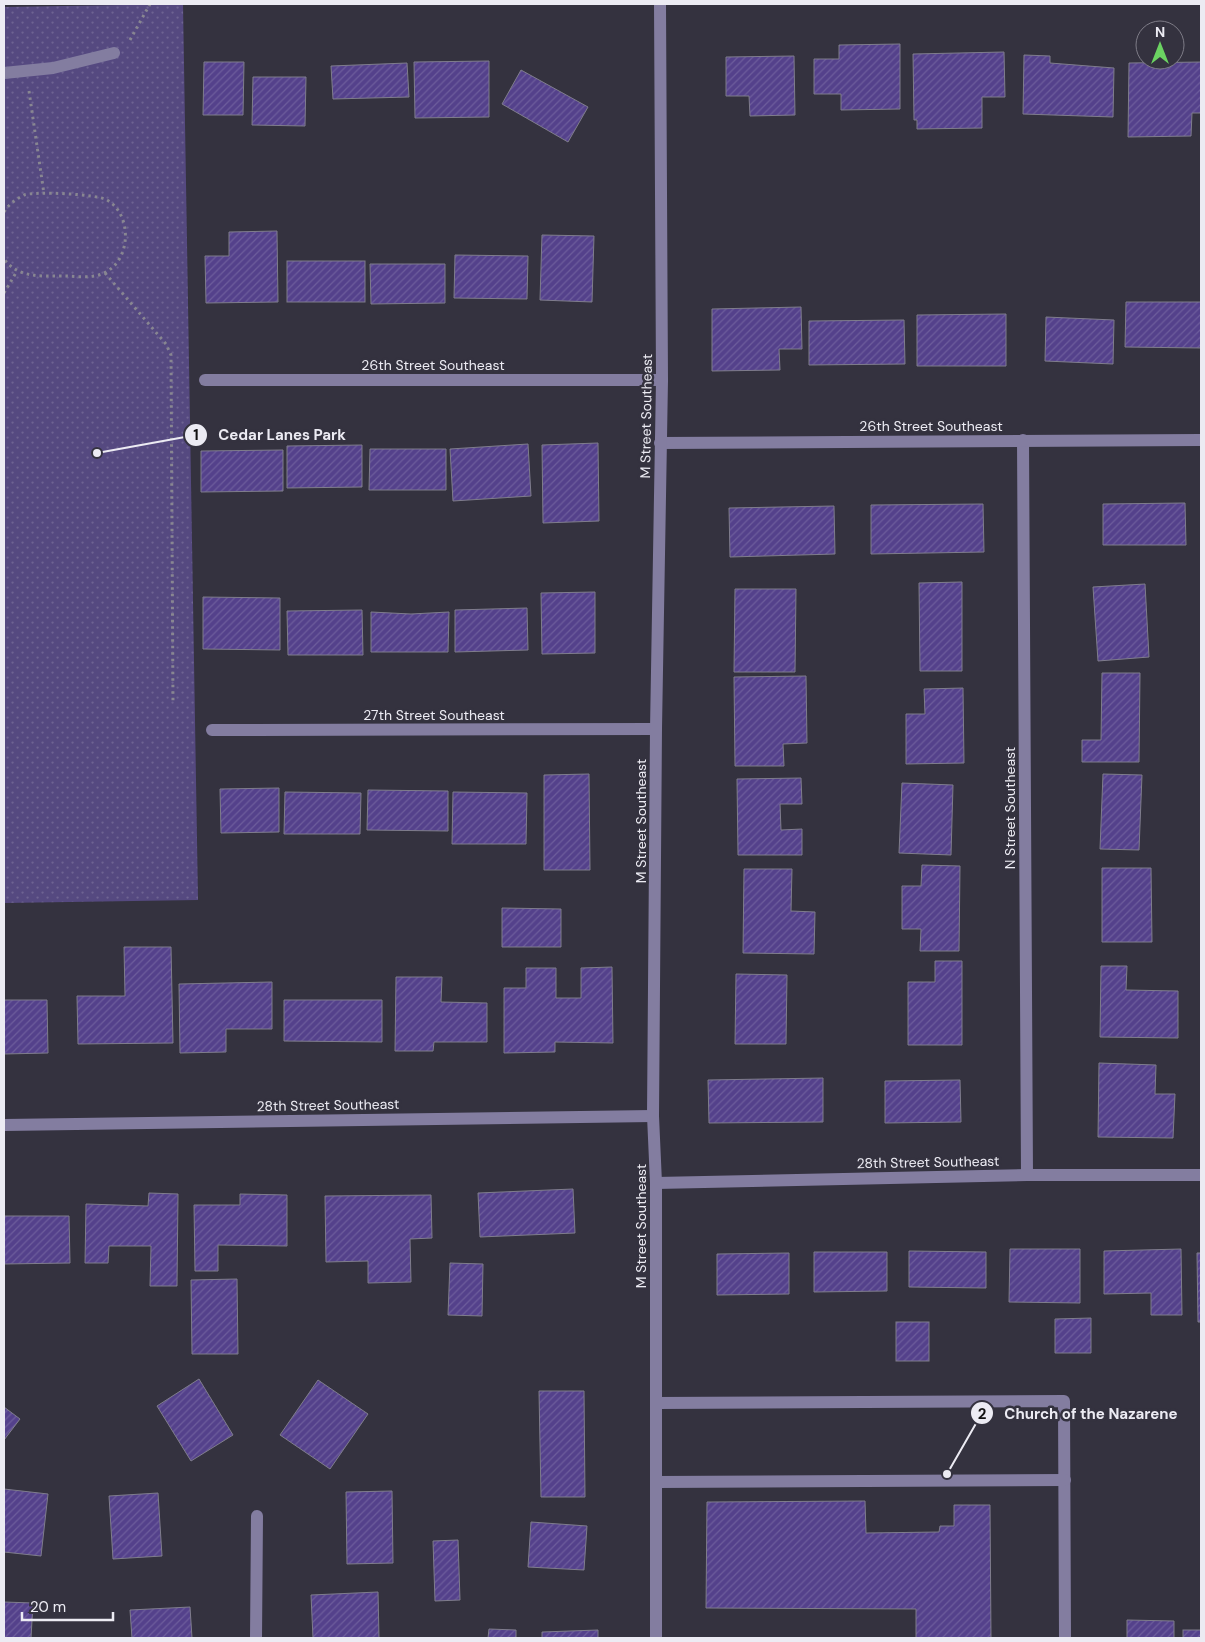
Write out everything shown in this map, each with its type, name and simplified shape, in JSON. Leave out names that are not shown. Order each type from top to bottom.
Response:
[{"type":"street","name":"M Street Southeast","points":[[656,1638],[656,1183],[654,1116],[656,730],[662,380],[660,4]]},
{"type":"street","points":[[4,73],[53,68],[114,53]]},
{"type":"street","name":"26th Street Southeast","points":[[205,380],[662,380]]},
{"type":"street","name":"N Street Southeast","points":[[1023,440],[1028,1175]]},
{"type":"street","name":"26th Street Southeast","points":[[660,443],[1201,440]]},
{"type":"street","name":"27th Street Southeast","points":[[212,730],[656,730]]},
{"type":"street","name":"28th Street Southeast","points":[[4,1125],[654,1116]]},
{"type":"street","name":"28th Street Southeast","points":[[656,1183],[1028,1175],[1201,1175]]},
{"type":"street","points":[[656,1403],[1064,1400],[1066,1638]]},
{"type":"street","points":[[656,1482],[1065,1480]]},
{"type":"street","points":[[256,1638],[257,1516]]},
{"type":"path","points":[[114,53],[132,38],[150,4]]},
{"type":"path","points":[[26,71],[44,194]]},
{"type":"path","points":[[4,212],[16,200],[26,194],[94,196],[106,199],[113,205],[120,214],[126,230],[125,242],[118,261],[105,273],[93,276],[38,276],[17,271],[10,267],[4,259]]},
{"type":"path","points":[[4,293],[17,271]]},
{"type":"path","points":[[105,273],[166,344],[171,355],[173,704]]},
{"type":"shaded area","points":[[183,4],[198,900],[4,903],[4,7]]},
{"type":"building","points":[[900,44],[900,109],[841,110],[841,94],[814,94],[814,59],[839,59],[839,45]]},
{"type":"building","points":[[1004,52],[1005,97],[982,97],[982,128],[917,129],[917,120],[914,120],[913,54]]},
{"type":"building","points":[[1024,55],[1050,56],[1050,63],[1114,68],[1113,117],[1023,114]]},
{"type":"building","points":[[794,56],[795,115],[750,116],[749,96],[726,96],[726,57]]},
{"type":"building","points":[[489,61],[489,117],[415,118],[414,62]]},
{"type":"building","points":[[204,62],[244,62],[243,115],[203,115]]},
{"type":"building","points":[[1185,62],[1201,62],[1201,113],[1192,113],[1191,136],[1128,137],[1129,63],[1135,63],[1135,70],[1185,70]]},
{"type":"building","points":[[407,63],[409,97],[333,99],[331,66]]},
{"type":"building","points":[[521,70],[588,107],[568,142],[502,104]]},
{"type":"building","points":[[253,77],[306,77],[305,126],[252,125]]},
{"type":"building","points":[[277,231],[278,302],[206,303],[205,256],[229,256],[229,232]]},
{"type":"building","points":[[542,235],[594,236],[592,302],[540,300]]},
{"type":"building","points":[[455,255],[528,256],[527,299],[454,298]]},
{"type":"building","points":[[287,261],[365,261],[365,302],[287,302]]},
{"type":"building","points":[[370,264],[445,264],[445,303],[371,304]]},
{"type":"building","points":[[1126,302],[1201,302],[1201,348],[1125,347]]},
{"type":"building","points":[[801,307],[802,349],[779,349],[780,370],[712,371],[712,309]]},
{"type":"building","points":[[1006,314],[1006,366],[917,366],[917,315]]},
{"type":"building","points":[[1046,317],[1114,320],[1113,364],[1045,361]]},
{"type":"building","points":[[904,320],[905,364],[809,365],[809,321]]},
{"type":"building","points":[[598,443],[599,521],[543,523],[542,445]]},
{"type":"building","points":[[528,444],[531,496],[453,501],[450,449]]},
{"type":"building","points":[[362,445],[362,487],[287,488],[287,446]]},
{"type":"building","points":[[370,449],[446,449],[446,490],[369,490]]},
{"type":"building","points":[[283,450],[283,491],[201,492],[201,451]]},
{"type":"building","points":[[1185,503],[1186,545],[1103,545],[1103,504]]},
{"type":"building","points":[[983,504],[984,552],[871,554],[871,505]]},
{"type":"building","points":[[834,506],[835,554],[730,557],[729,508]]},
{"type":"building","points":[[962,582],[962,671],[920,671],[919,583]]},
{"type":"building","points":[[1145,584],[1149,657],[1098,661],[1093,587]]},
{"type":"building","points":[[735,589],[796,589],[795,672],[734,672]]},
{"type":"building","points":[[595,592],[595,653],[542,654],[541,593]]},
{"type":"building","points":[[203,597],[280,598],[280,650],[203,649]]},
{"type":"building","points":[[527,608],[528,650],[455,652],[455,610]]},
{"type":"building","points":[[362,610],[363,655],[288,655],[287,611]]},
{"type":"building","points":[[371,612],[411,614],[449,612],[448,652],[371,652]]},
{"type":"building","points":[[1102,673],[1140,673],[1139,762],[1082,762],[1082,740],[1101,740]]},
{"type":"building","points":[[806,676],[807,743],[783,744],[784,766],[735,766],[734,677]]},
{"type":"building","points":[[963,688],[964,763],[906,764],[906,714],[925,714],[924,689]]},
{"type":"building","points":[[589,774],[590,870],[544,870],[544,775]]},
{"type":"building","points":[[1103,774],[1142,775],[1139,850],[1100,849]]},
{"type":"building","points":[[801,778],[802,804],[780,804],[781,830],[802,829],[802,855],[738,855],[737,779]]},
{"type":"building","points":[[902,783],[953,785],[951,855],[899,853]]},
{"type":"building","points":[[279,788],[279,832],[221,833],[220,789]]},
{"type":"building","points":[[368,790],[448,791],[448,831],[367,830]]},
{"type":"building","points":[[285,792],[361,793],[360,834],[284,834]]},
{"type":"building","points":[[453,792],[527,793],[526,844],[452,844]]},
{"type":"building","points":[[922,865],[960,866],[959,951],[920,951],[921,929],[902,929],[902,886],[921,886]]},
{"type":"building","points":[[1102,868],[1151,868],[1152,942],[1102,942]]},
{"type":"building","points":[[744,869],[792,869],[791,911],[815,912],[814,954],[743,953]]},
{"type":"building","points":[[502,908],[561,909],[561,947],[502,947]]},
{"type":"building","points":[[124,947],[171,947],[173,1043],[78,1044],[77,996],[125,996]]},
{"type":"building","points":[[935,961],[962,961],[962,1045],[908,1045],[908,982],[935,982]]},
{"type":"building","points":[[1101,966],[1127,966],[1126,990],[1178,991],[1178,1038],[1100,1037]]},
{"type":"building","points":[[612,967],[613,1043],[555,1042],[555,1052],[504,1053],[504,988],[526,988],[526,968],[556,968],[556,998],[581,998],[581,968]]},
{"type":"building","points":[[736,974],[787,975],[786,1044],[735,1044]]},
{"type":"building","points":[[396,977],[442,977],[441,1002],[487,1003],[487,1042],[434,1042],[433,1051],[395,1051]]},
{"type":"building","points":[[272,982],[272,1029],[226,1029],[226,1052],[180,1053],[179,984]]},
{"type":"building","points":[[4,1000],[47,1000],[48,1053],[4,1054]]},
{"type":"building","points":[[284,1000],[382,1000],[382,1042],[284,1041]]},
{"type":"building","points":[[1099,1063],[1156,1065],[1155,1094],[1175,1094],[1173,1138],[1098,1137]]},
{"type":"building","points":[[823,1078],[823,1122],[709,1123],[708,1080]]},
{"type":"building","points":[[960,1080],[961,1122],[885,1123],[885,1081]]},
{"type":"building","points":[[573,1189],[575,1233],[480,1237],[478,1193]]},
{"type":"building","points":[[149,1193],[178,1194],[177,1286],[150,1286],[151,1246],[109,1246],[108,1263],[85,1263],[86,1204],[148,1206]]},
{"type":"building","points":[[240,1194],[287,1195],[287,1246],[218,1245],[218,1271],[195,1271],[194,1205],[240,1205]]},
{"type":"building","points":[[431,1195],[432,1238],[410,1239],[411,1282],[368,1283],[368,1261],[326,1262],[325,1196]]},
{"type":"building","points":[[4,1216],[69,1216],[70,1263],[4,1264]]},
{"type":"building","points":[[1010,1249],[1080,1249],[1080,1303],[1009,1302]]},
{"type":"building","points":[[1181,1249],[1182,1315],[1151,1315],[1151,1293],[1104,1294],[1104,1251]]},
{"type":"building","points":[[909,1251],[986,1252],[986,1288],[909,1287]]},
{"type":"building","points":[[814,1252],[887,1252],[887,1291],[814,1292]]},
{"type":"building","points":[[789,1253],[789,1294],[717,1295],[717,1254]]},
{"type":"building","points":[[1197,1253],[1201,1253],[1201,1322],[1198,1322]]},
{"type":"building","points":[[450,1263],[483,1264],[482,1316],[448,1315]]},
{"type":"building","points":[[237,1279],[238,1354],[192,1354],[191,1280]]},
{"type":"building","points":[[1091,1318],[1091,1353],[1055,1353],[1055,1319]]},
{"type":"building","points":[[896,1322],[929,1322],[929,1361],[896,1361]]},
{"type":"building","points":[[199,1379],[233,1435],[191,1461],[157,1406]]},
{"type":"building","points":[[318,1380],[368,1414],[330,1469],[280,1435]]},
{"type":"building","points":[[539,1391],[584,1391],[585,1497],[541,1497]]},
{"type":"building","points":[[4,1407],[20,1419],[4,1440]]},
{"type":"building","points":[[4,1489],[48,1494],[41,1556],[4,1552]]},
{"type":"building","points":[[392,1491],[393,1563],[347,1564],[346,1492]]},
{"type":"building","points":[[158,1493],[162,1556],[113,1559],[109,1496]]},
{"type":"building","points":[[865,1501],[866,1533],[939,1532],[940,1526],[954,1526],[954,1505],[990,1505],[991,1638],[916,1638],[916,1609],[706,1608],[707,1502]]},
{"type":"building","points":[[531,1522],[587,1526],[584,1570],[528,1567]]},
{"type":"building","points":[[458,1540],[460,1600],[435,1601],[433,1541]]},
{"type":"building","points":[[378,1592],[379,1638],[313,1638],[311,1595]]},
{"type":"building","points":[[4,1602],[33,1603],[31,1638],[4,1638]]},
{"type":"building","points":[[190,1607],[192,1638],[132,1638],[130,1610]]},
{"type":"building","points":[[1127,1620],[1174,1621],[1174,1638],[1127,1638]]},
{"type":"building","points":[[489,1629],[516,1630],[516,1638],[488,1638]]},
{"type":"building","points":[[598,1630],[598,1638],[542,1638],[542,1632]]},
{"type":"building","points":[[1183,1630],[1201,1630],[1201,1638],[1183,1638]]},
{"type":"place","name":"Cedar Lanes Park","points":[[97,453]]},
{"type":"place","name":"Church of the Nazarene","points":[[947,1474]]}]
